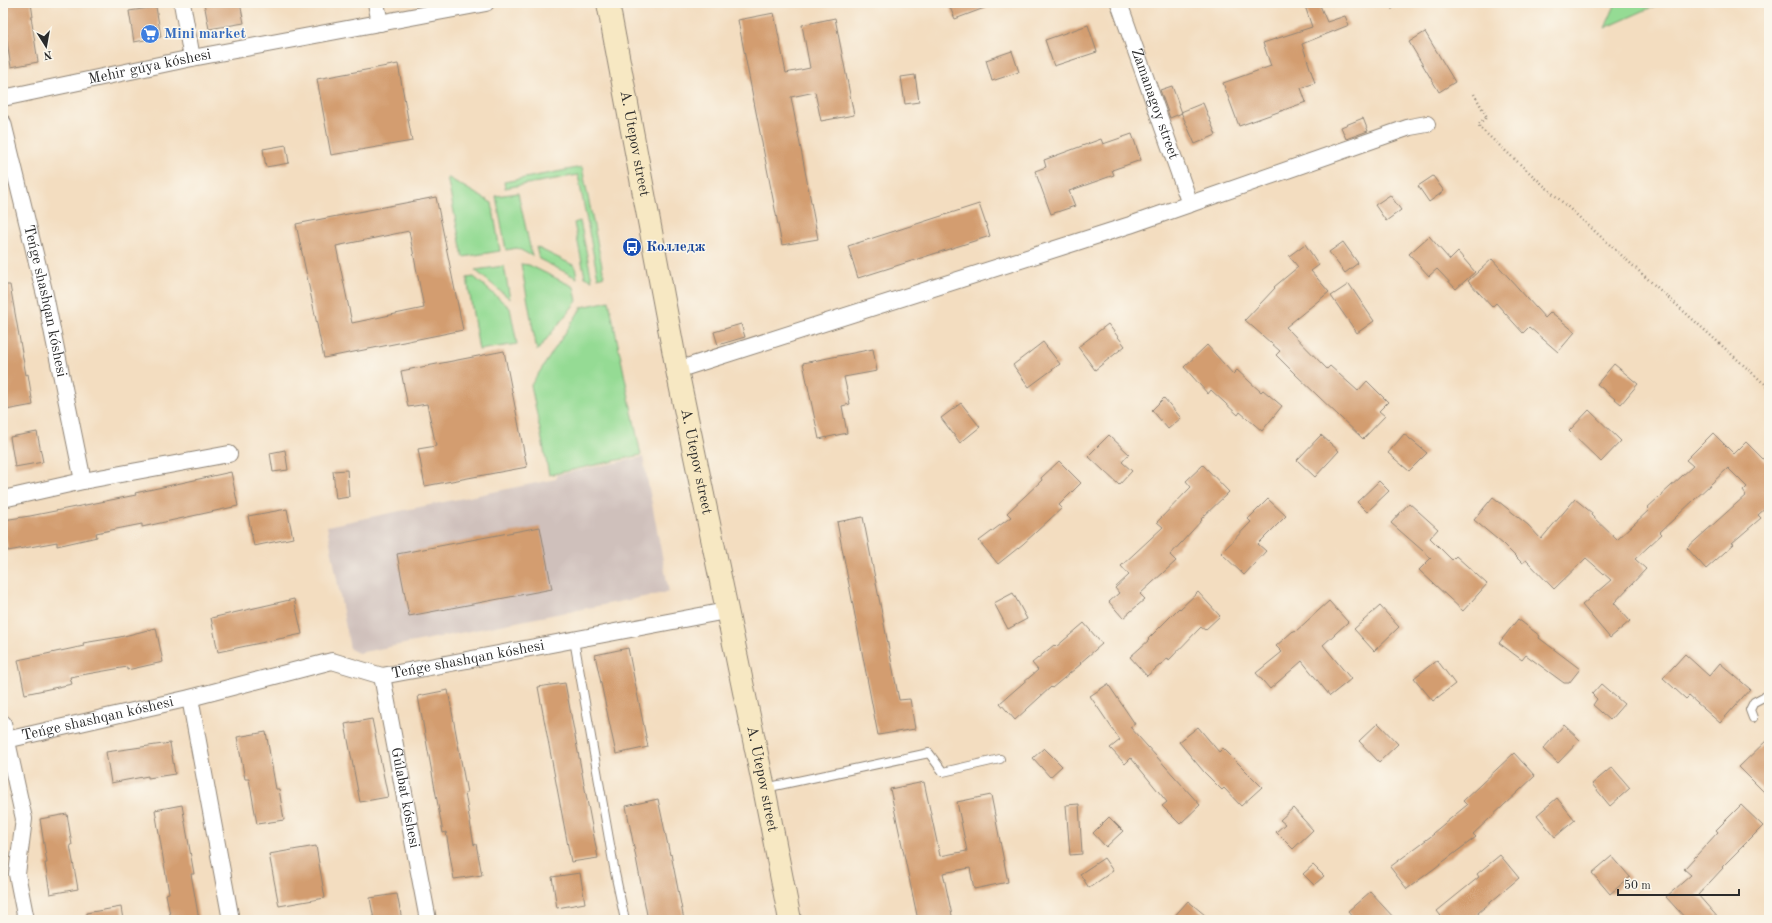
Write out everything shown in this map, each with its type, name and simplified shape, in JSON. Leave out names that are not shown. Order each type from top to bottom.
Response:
[{"type":"main road","name":"A. Utepov street","points":[[608,3],[676,370],[764,788],[790,920]]},
{"type":"street","points":[[182,3],[192,58]]},
{"type":"street","points":[[376,3],[380,23]]},
{"type":"street","name":"Mehir gúyа kóshesi","points":[[3,98],[192,58],[486,3]]},
{"type":"street","name":"Zamanagoy street","points":[[1119,3],[1190,204]]},
{"type":"street","name":"Teńge shashqan kóshesi","points":[[3,123],[45,295],[83,480]]},
{"type":"street","points":[[676,370],[1190,204],[1410,127],[1426,124]]},
{"type":"street","points":[[3,499],[83,480],[229,454]]},
{"type":"street","name":"Teńge shashqan kóshesi","points":[[6,740],[190,698],[332,661],[382,676],[726,611]]},
{"type":"street","name":"Gúlabat kóshesi","points":[[382,676],[428,920]]},
{"type":"street","name":"Teńge shashqan kóshesi","points":[[190,698],[232,920]]},
{"type":"street","name":"Teńge shashqan kóshesi","points":[[3,723],[24,819],[16,874],[26,920]]},
{"type":"lane","points":[[574,640],[615,873],[625,920]]},
{"type":"lane","points":[[1753,718],[1750,710],[1754,702],[1769,694]]},
{"type":"lane","points":[[764,788],[929,753],[943,772],[1000,759]]},
{"type":"path","points":[[1386,3],[1395,11]]},
{"type":"path","points":[[1474,94],[1487,117],[1478,124],[1480,128],[1769,388]]},
{"type":"shaded area","points":[[643,457],[669,592],[358,653],[350,649],[327,526],[556,479],[556,475]]},
{"type":"green space","points":[[1616,3],[1661,3],[1605,28]]},
{"type":"green space","points":[[582,167],[604,276],[598,278],[578,175],[505,188],[504,182]]},
{"type":"green space","points":[[447,177],[492,203],[500,251],[463,257]]},
{"type":"green space","points":[[518,193],[532,256],[517,248],[506,250],[496,196]]},
{"type":"green space","points":[[580,221],[592,280],[585,277],[574,223]]},
{"type":"green space","points":[[536,247],[575,266],[577,278],[539,259]]},
{"type":"green space","points":[[521,264],[529,265],[574,287],[577,301],[537,351]]},
{"type":"green space","points":[[504,266],[510,299],[475,270]]},
{"type":"green space","points":[[474,277],[510,308],[517,344],[479,350],[467,278]]},
{"type":"green space","points":[[609,301],[641,455],[549,475],[531,385],[582,307]]},
{"type":"building","points":[[3,3],[31,3],[33,17],[31,17],[38,62],[11,67],[3,13]]},
{"type":"building","points":[[204,3],[240,3],[244,23],[209,29]]},
{"type":"building","points":[[948,3],[995,3],[995,4],[955,19]]},
{"type":"building","points":[[1304,3],[1319,3],[1327,22],[1345,16],[1349,25],[1302,44],[1315,83],[1301,88],[1306,102],[1239,126],[1223,83],[1271,66],[1263,43],[1312,27]]},
{"type":"building","points":[[156,7],[161,37],[134,42],[129,11]]},
{"type":"building","points":[[774,13],[786,73],[810,68],[802,25],[835,18],[854,115],[821,121],[815,92],[791,97],[818,239],[782,245],[738,20]]},
{"type":"building","points":[[1088,25],[1097,52],[1054,66],[1045,40]]},
{"type":"building","points":[[1425,32],[1455,82],[1439,92],[1409,42]]},
{"type":"building","points":[[1012,51],[1019,72],[992,81],[986,60]]},
{"type":"building","points":[[398,64],[412,141],[331,155],[317,79]]},
{"type":"building","points":[[915,75],[919,102],[905,104],[901,77]]},
{"type":"building","points":[[1172,86],[1182,113],[1170,118],[1160,90]]},
{"type":"building","points":[[1203,103],[1216,135],[1195,144],[1181,112]]},
{"type":"building","points":[[1363,118],[1368,131],[1346,139],[1341,127]]},
{"type":"building","points":[[1132,134],[1141,160],[1112,170],[1114,175],[1069,191],[1075,206],[1051,214],[1035,171],[1046,167],[1044,160],[1101,139],[1103,144]]},
{"type":"building","points":[[286,145],[289,163],[266,167],[263,149]]},
{"type":"building","points":[[1433,176],[1444,191],[1429,202],[1418,186]]},
{"type":"building","points":[[1390,195],[1401,210],[1386,221],[1375,205]]},
{"type":"building","points":[[436,197],[463,330],[324,358],[296,224]],"holes":[[[409,231],[424,308],[352,323],[336,246]]]},
{"type":"building","points":[[979,204],[990,236],[858,278],[848,246]]},
{"type":"building","points":[[1429,236],[1450,260],[1458,252],[1475,272],[1456,289],[1437,269],[1429,276],[1409,254]]},
{"type":"building","points":[[1343,242],[1358,263],[1345,273],[1329,252]]},
{"type":"building","points":[[1305,244],[1319,265],[1311,271],[1329,292],[1286,327],[1327,369],[1330,366],[1358,391],[1367,381],[1388,402],[1379,411],[1385,416],[1363,439],[1276,355],[1280,351],[1245,320],[1275,288],[1274,287],[1298,267],[1289,256]]},
{"type":"building","points":[[1492,259],[1545,318],[1551,312],[1575,332],[1558,352],[1529,327],[1523,333],[1496,303],[1492,307],[1468,281]]},
{"type":"building","points":[[1349,284],[1374,321],[1357,333],[1331,296]]},
{"type":"building","points":[[3,285],[10,285],[26,375],[28,374],[33,405],[6,410],[3,394]]},
{"type":"building","points":[[741,324],[745,337],[718,345],[714,332]]},
{"type":"building","points":[[1108,324],[1125,346],[1095,370],[1078,347]]},
{"type":"building","points":[[1043,342],[1060,364],[1029,387],[1013,365]]},
{"type":"building","points":[[1207,345],[1233,374],[1237,370],[1261,392],[1263,390],[1282,406],[1262,431],[1240,412],[1238,415],[1211,390],[1208,394],[1184,367]]},
{"type":"building","points":[[873,349],[877,371],[844,377],[850,404],[842,406],[847,433],[819,439],[803,363]]},
{"type":"building","points":[[504,351],[527,467],[425,486],[418,449],[436,446],[427,404],[408,407],[401,371]]},
{"type":"building","points":[[1614,364],[1638,384],[1621,404],[1597,384]]},
{"type":"building","points":[[1164,398],[1181,418],[1168,429],[1152,410]]},
{"type":"building","points":[[961,403],[980,427],[960,443],[941,418]]},
{"type":"building","points":[[1589,410],[1621,441],[1601,462],[1569,431]]},
{"type":"building","points":[[37,432],[43,462],[15,467],[10,437]]},
{"type":"building","points":[[1713,433],[1734,454],[1746,442],[1769,465],[1769,505],[1758,515],[1761,518],[1732,543],[1734,544],[1706,569],[1687,548],[1746,495],[1743,491],[1747,487],[1728,468],[1660,532],[1662,534],[1635,559],[1646,569],[1614,603],[1630,621],[1610,638],[1582,605],[1611,580],[1586,558],[1554,589],[1526,560],[1522,563],[1503,544],[1474,520],[1493,497],[1528,525],[1541,539],[1575,499],[1592,513],[1591,515],[1617,540],[1649,510],[1647,508],[1693,466],[1686,460]]},
{"type":"building","points":[[1404,434],[1427,453],[1409,471],[1388,453]]},
{"type":"building","points":[[1109,435],[1129,454],[1122,462],[1132,471],[1119,485],[1088,456]]},
{"type":"building","points":[[1321,435],[1339,451],[1315,477],[1297,460]]},
{"type":"building","points":[[285,450],[288,470],[273,472],[270,453]]},
{"type":"building","points":[[1059,461],[1081,483],[1059,505],[1062,508],[1023,544],[998,564],[979,541],[1011,517],[1007,513],[1042,480],[1041,478]]},
{"type":"building","points":[[1203,465],[1229,492],[1201,519],[1202,520],[1170,555],[1176,561],[1140,594],[1145,599],[1123,618],[1109,602],[1119,593],[1115,588],[1129,575],[1121,566],[1163,527],[1157,522],[1191,487],[1186,481]]},
{"type":"building","points":[[347,470],[349,497],[336,499],[333,471]]},
{"type":"building","points":[[231,472],[238,506],[142,527],[142,524],[96,533],[97,537],[57,546],[57,542],[8,551],[3,520],[136,495],[135,493]]},
{"type":"building","points":[[1379,481],[1389,491],[1367,512],[1357,502]]},
{"type":"building","points":[[1268,499],[1286,516],[1258,544],[1266,551],[1244,575],[1221,553],[1251,522],[1248,519]]},
{"type":"building","points":[[1409,503],[1438,529],[1430,538],[1452,560],[1456,556],[1487,584],[1463,611],[1419,570],[1431,558],[1391,523]]},
{"type":"building","points":[[287,509],[293,538],[254,546],[248,516]]},
{"type":"building","points":[[863,517],[899,700],[910,699],[915,729],[878,735],[837,522]]},
{"type":"building","points":[[540,527],[552,589],[409,616],[397,554]]},
{"type":"building","points":[[1198,592],[1220,616],[1205,630],[1201,627],[1169,660],[1168,658],[1147,676],[1130,657],[1149,640],[1148,639],[1179,608],[1180,609]]},
{"type":"building","points":[[1013,593],[1027,619],[1008,629],[994,603]]},
{"type":"building","points":[[294,599],[302,634],[218,652],[211,618]]},
{"type":"building","points":[[1329,601],[1348,622],[1323,645],[1351,679],[1330,696],[1302,661],[1270,689],[1256,673],[1282,652],[1276,646],[1293,631],[1295,632]]},
{"type":"building","points":[[1380,606],[1399,627],[1374,651],[1354,629]]},
{"type":"building","points":[[1518,619],[1540,636],[1539,638],[1580,669],[1569,683],[1564,683],[1526,655],[1522,660],[1499,643]]},
{"type":"building","points":[[1084,623],[1102,644],[1080,663],[1081,664],[1052,688],[1051,687],[1015,720],[1000,703],[1038,670],[1032,663],[1054,645],[1056,647]]},
{"type":"building","points":[[156,628],[163,662],[127,670],[127,667],[70,677],[72,684],[25,694],[18,660],[84,646],[83,643],[120,637]]},
{"type":"building","points":[[628,648],[648,747],[616,754],[595,655]]},
{"type":"building","points":[[1685,654],[1709,676],[1720,663],[1750,689],[1720,723],[1689,696],[1686,699],[1663,678]]},
{"type":"building","points":[[1437,660],[1455,684],[1433,701],[1414,678]]},
{"type":"building","points":[[565,683],[598,858],[571,862],[538,687]]},
{"type":"building","points":[[1108,684],[1135,724],[1130,727],[1200,805],[1180,824],[1162,806],[1167,802],[1131,758],[1125,764],[1110,748],[1120,740],[1090,696]]},
{"type":"building","points":[[1601,684],[1624,704],[1610,720],[1593,705],[1597,699],[1592,694]]},
{"type":"building","points":[[448,690],[467,793],[465,793],[474,845],[476,844],[482,875],[454,879],[446,832],[443,833],[418,696]]},
{"type":"building","points":[[372,719],[388,797],[360,802],[345,724]]},
{"type":"building","points":[[1378,723],[1398,744],[1379,762],[1359,741]]},
{"type":"building","points":[[1564,725],[1580,740],[1558,763],[1543,749]]},
{"type":"building","points":[[1198,727],[1219,752],[1223,748],[1262,787],[1241,806],[1224,788],[1222,790],[1204,772],[1179,742]]},
{"type":"building","points":[[266,732],[276,789],[279,789],[284,820],[257,824],[249,779],[245,779],[237,737]]},
{"type":"building","points":[[1769,738],[1769,797],[1739,767]]},
{"type":"building","points":[[170,743],[175,774],[148,778],[148,776],[111,783],[106,752]]},
{"type":"building","points":[[1044,748],[1062,766],[1050,777],[1033,758]]},
{"type":"building","points":[[1514,753],[1535,776],[1473,834],[1476,837],[1407,889],[1390,867],[1434,834],[1433,833],[1467,805],[1463,801]]},
{"type":"building","points":[[1612,767],[1630,788],[1610,806],[1592,784]]},
{"type":"building","points":[[924,782],[940,856],[967,851],[957,802],[991,795],[1008,882],[974,889],[970,868],[943,873],[953,920],[918,920],[890,789]]},
{"type":"building","points":[[1557,798],[1575,820],[1555,837],[1537,815]]},
{"type":"building","points":[[658,799],[684,920],[648,920],[626,806]]},
{"type":"building","points":[[1079,804],[1082,854],[1070,855],[1066,805]]},
{"type":"building","points":[[182,805],[194,874],[191,874],[199,920],[171,920],[166,894],[169,893],[155,810]]},
{"type":"building","points":[[1741,805],[1763,826],[1722,867],[1723,868],[1698,895],[1720,920],[1687,920],[1666,897],[1691,875],[1684,869],[1718,832],[1716,830]]},
{"type":"building","points":[[1293,808],[1313,830],[1293,849],[1276,832],[1285,824],[1280,820]]},
{"type":"building","points":[[67,814],[72,845],[70,845],[78,889],[50,894],[40,819]]},
{"type":"building","points":[[1109,817],[1123,831],[1106,847],[1093,833]]},
{"type":"building","points":[[316,846],[325,898],[279,906],[269,854]]},
{"type":"building","points":[[1500,855],[1519,878],[1478,913],[1479,915],[1473,920],[1444,920],[1437,911],[1479,877],[1477,874]]},
{"type":"building","points":[[1612,856],[1630,877],[1610,894],[1592,873]]},
{"type":"building","points":[[1104,858],[1113,871],[1089,888],[1080,874]]},
{"type":"building","points":[[1313,865],[1324,876],[1314,885],[1303,874]]},
{"type":"building","points":[[580,873],[585,903],[557,908],[552,877]]},
{"type":"building","points":[[1370,892],[1396,920],[1356,920],[1348,911]]},
{"type":"building","points":[[397,894],[402,920],[374,920],[370,898]]},
{"type":"building","points":[[1188,901],[1211,920],[1171,920]]},
{"type":"building","points":[[121,907],[123,920],[86,920],[86,913]]},
{"type":"place","name":"Mini market","points":[[150,34]]},
{"type":"place","name":"Колледж","points":[[632,247]]}]
